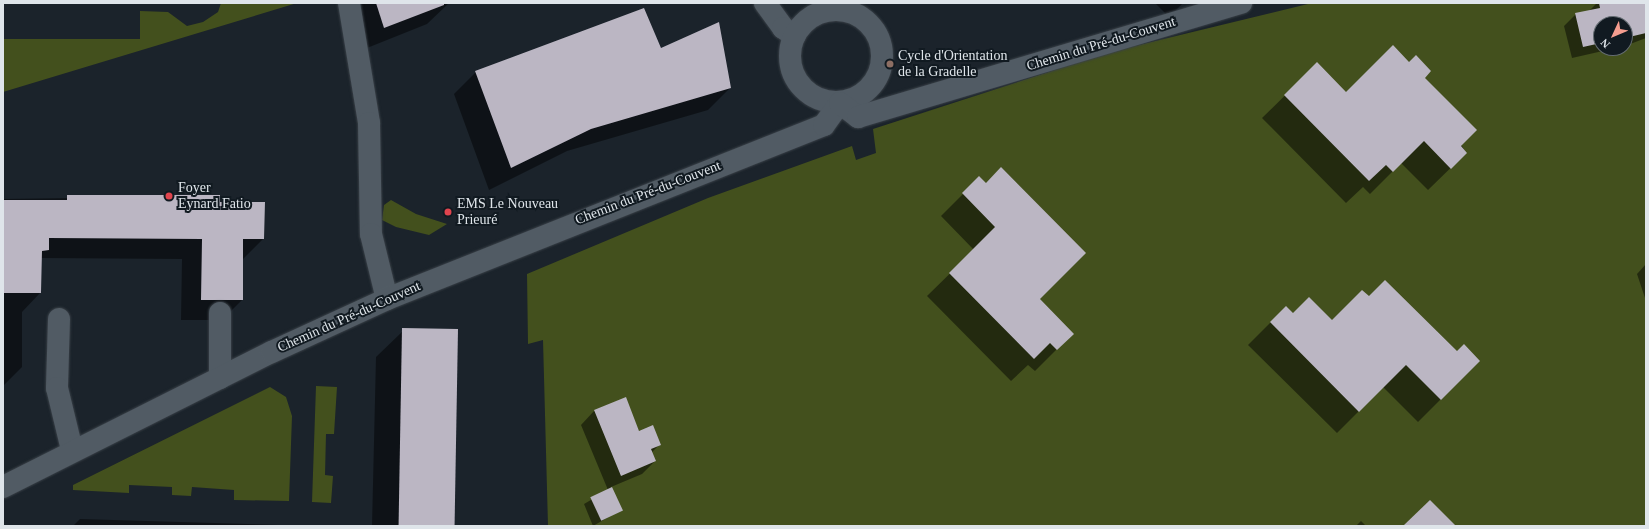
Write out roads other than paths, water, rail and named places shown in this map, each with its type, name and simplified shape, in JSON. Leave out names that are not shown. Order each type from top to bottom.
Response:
[{"type":"street","points":[[349,3],[369,123],[371,234],[388,299]]},
{"type":"street","points":[[765,3],[783,28],[795,36]]},
{"type":"street","name":"Chemin du Pré-du-Couvent","points":[[3,487],[72,450],[388,299],[824,125],[840,103],[858,117],[1240,3]]},
{"type":"street","points":[[840,10],[866,21],[876,33],[881,47],[877,78],[867,90],[840,103],[810,94],[798,83],[790,54],[795,36],[812,16],[840,10]]},
{"type":"street","points":[[220,313],[220,378]]},
{"type":"street","points":[[60,319],[57,388],[72,450]]},
{"type":"place","name":"Cycle d'Orientation de la Gradelle","points":[[890,64]]},
{"type":"place","name":"Foyer Eynard Fatio","points":[[169,196]]},
{"type":"place","name":"EMS Le Nouveau Prieuré","points":[[448,212]]}]
